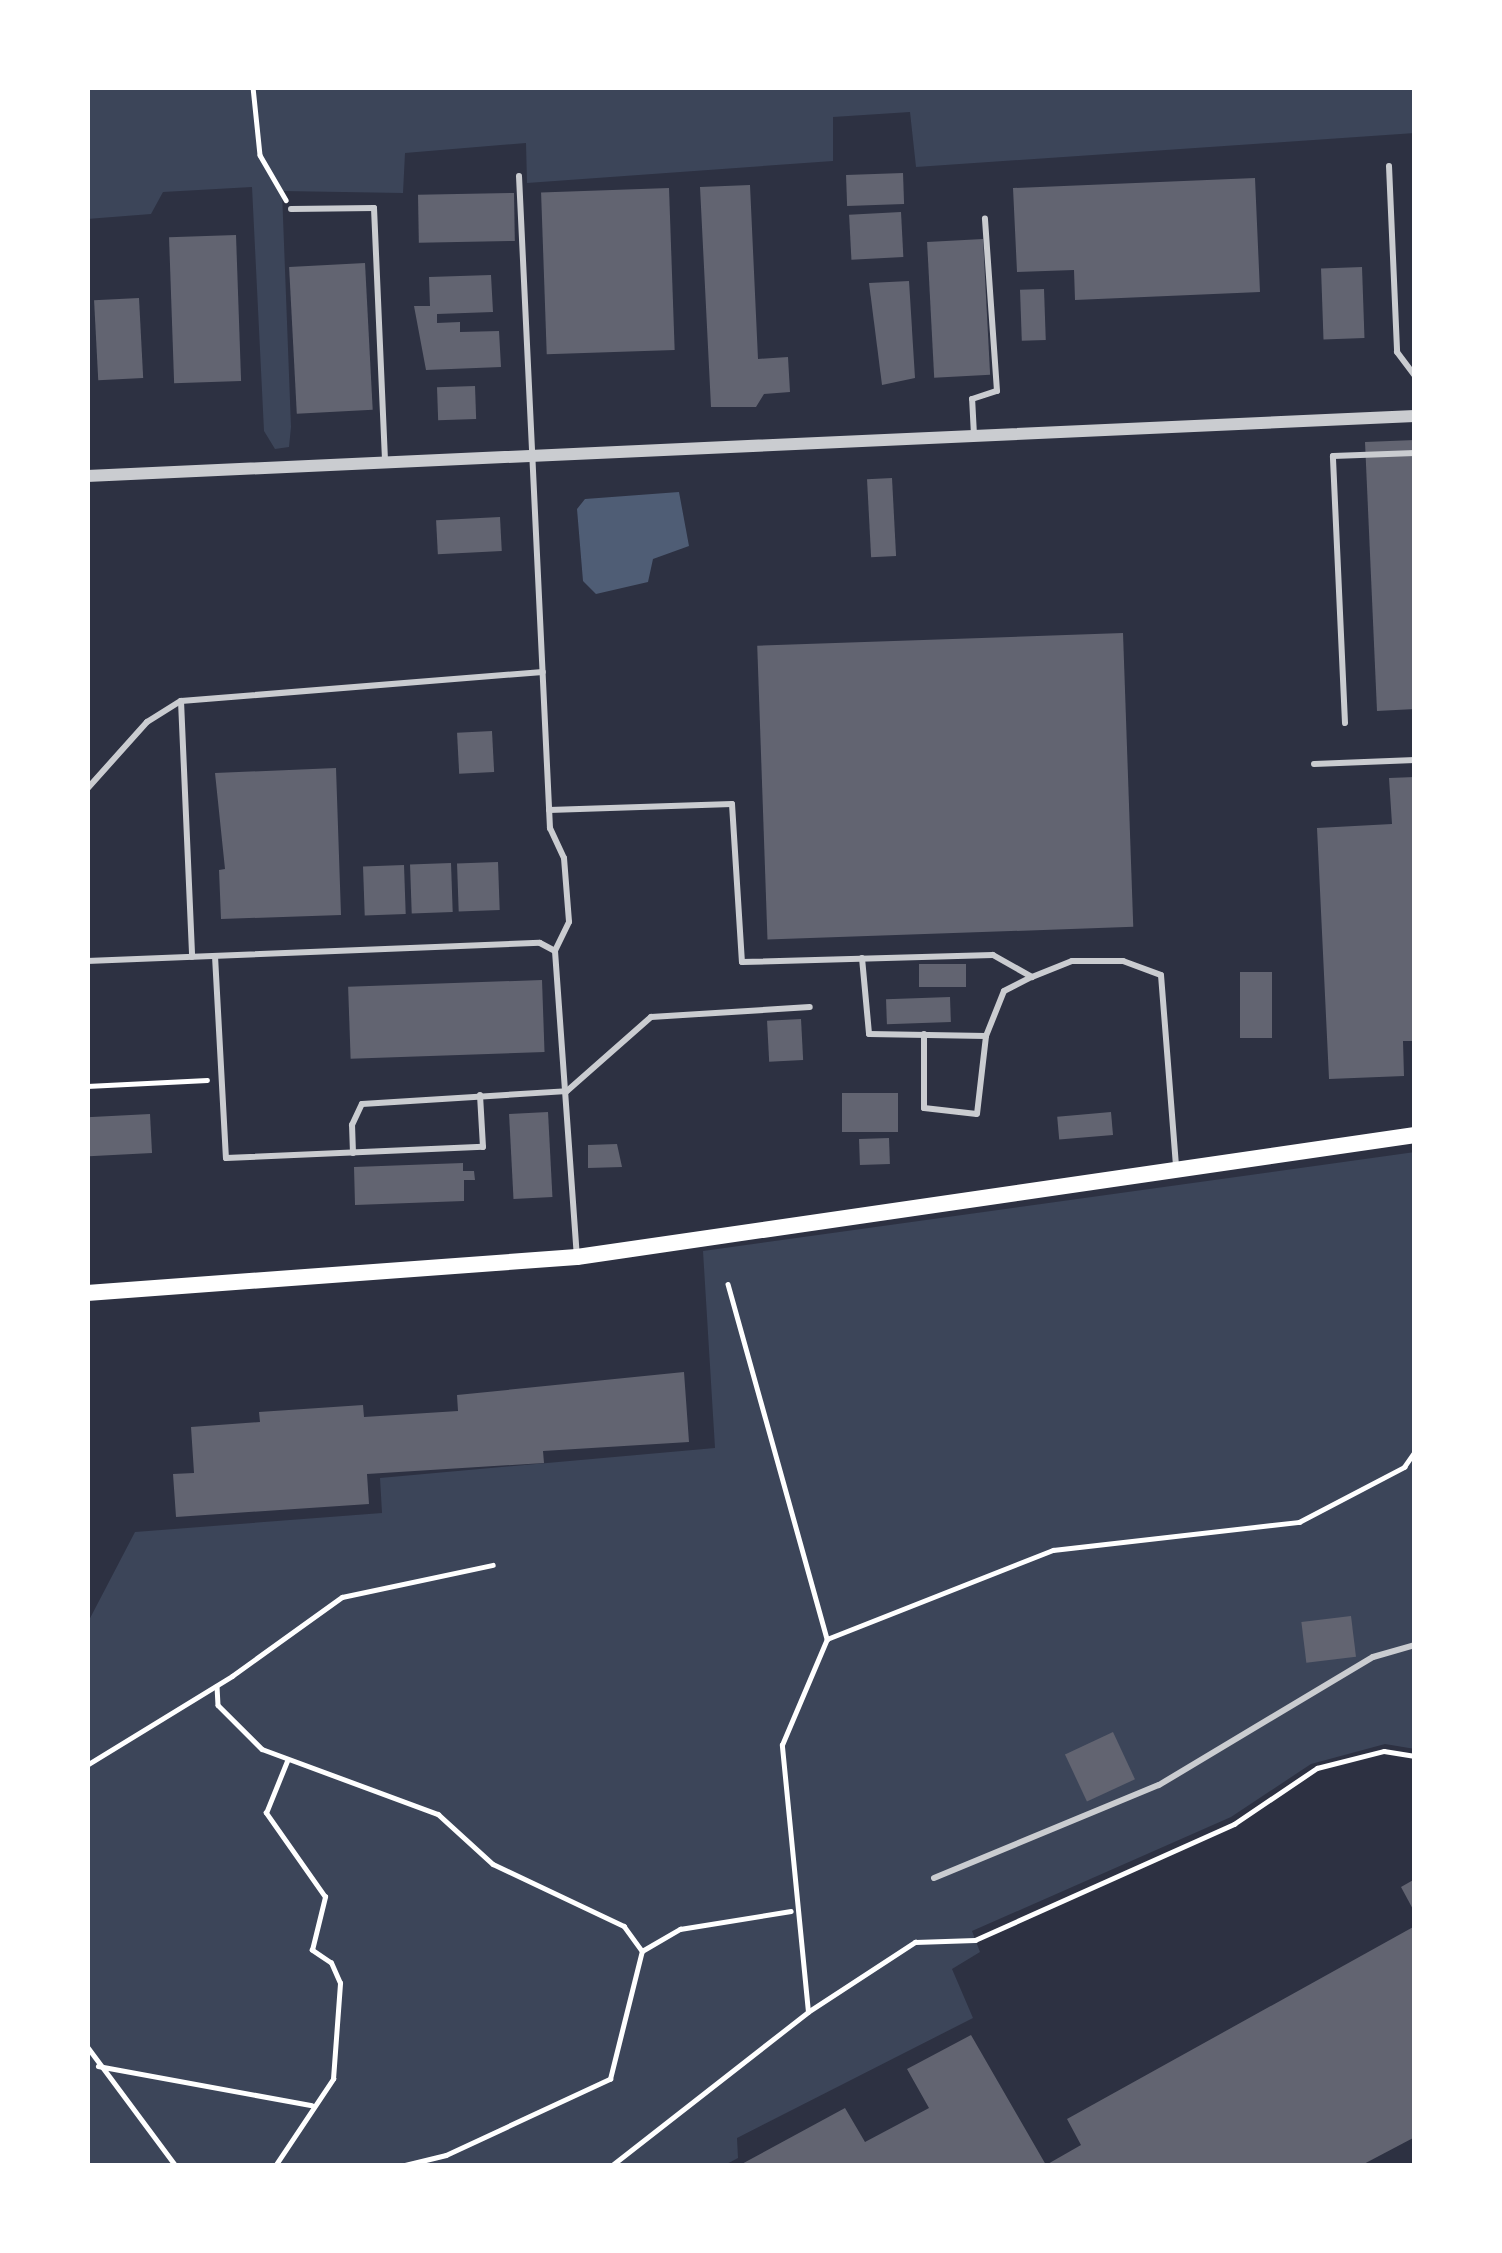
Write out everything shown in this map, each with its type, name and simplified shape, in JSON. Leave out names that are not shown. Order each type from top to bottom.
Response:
[{"type":"main road","points":[[87,1293],[577,1257],[1415,1135]]},
{"type":"street","points":[[87,476],[1415,416]]},
{"type":"lane","points":[[1389,166],[1397,352],[1415,376]]},
{"type":"lane","points":[[519,176],[549,810],[564,858],[569,922],[556,951],[577,1257]]},
{"type":"lane","points":[[292,209],[374,208],[385,461]]},
{"type":"lane","points":[[974,435],[972,399],[997,391],[985,218]]},
{"type":"lane","points":[[1346,722],[1333,456],[1415,453]]},
{"type":"lane","points":[[87,789],[147,722],[181,701],[543,672]]},
{"type":"lane","points":[[181,701],[191,957]]},
{"type":"lane","points":[[1315,764],[1415,760]]},
{"type":"lane","points":[[549,810],[732,804],[742,962],[993,955],[1032,977]]},
{"type":"lane","points":[[87,961],[540,943],[556,951]]},
{"type":"lane","points":[[215,956],[226,1158],[483,1147],[480,1095]]},
{"type":"lane","points":[[862,958],[868,1034],[986,1036]]},
{"type":"lane","points":[[924,1034],[924,1108],[947,1115],[977,1114],[986,1036],[1004,991],[1032,977],[1089,961],[1123,961],[1161,975],[1178,1170]]},
{"type":"lane","points":[[353,1153],[352,1125],[362,1104],[568,1091],[651,1017],[810,1007]]},
{"type":"lane","points":[[934,1877],[1159,1785],[1373,1657],[1415,1645]]},
{"type":"path","points":[[253,87],[260,155],[292,209]]},
{"type":"path","points":[[87,1086],[222,1079]]},
{"type":"path","points":[[728,1284],[827,1639],[782,1745],[794,1910],[808,2012]]},
{"type":"path","points":[[827,1639],[1053,1550],[1299,1522],[1404,1467],[1415,1451]]},
{"type":"path","points":[[87,1765],[217,1686],[342,1597],[493,1565]]},
{"type":"path","points":[[217,1686],[218,1705],[262,1749],[438,1814],[493,1864],[624,1926],[642,1951]]},
{"type":"path","points":[[611,2166],[808,2012],[915,1942],[975,1940],[1234,1824],[1317,1768],[1384,1751],[1415,1756]]},
{"type":"path","points":[[275,2166],[333,2079],[340,1983],[332,1963],[312,1950],[325,1897],[266,1813],[287,1761]]},
{"type":"path","points":[[401,2166],[446,2155],[610,2079],[642,1951],[680,1929],[794,1910]]},
{"type":"path","points":[[87,2046],[176,2166]]},
{"type":"path","points":[[98,2066],[313,2106]]},
{"type":"shaded area","points":[[87,87],[1415,87],[1415,133],[916,167],[910,112],[833,117],[833,161],[527,183],[526,143],[405,153],[403,193],[282,191],[291,427],[289,447],[275,449],[264,431],[252,187],[163,192],[151,214],[87,219]]},
{"type":"shaded area","points":[[679,492],[689,546],[653,559],[648,582],[596,594],[583,581],[577,509],[585,499]]},
{"type":"shaded area","points":[[1415,1152],[1415,1749],[1385,1744],[1311,1764],[1231,1817],[972,1931],[980,1952],[952,1969],[973,2018],[737,2138],[738,2158],[723,2166],[87,2166],[87,1624],[135,1532],[382,1513],[380,1478],[715,1448],[703,1251]]},
{"type":"building","points":[[903,173],[904,204],[847,206],[846,175]]},
{"type":"building","points":[[1255,178],[1260,292],[1075,300],[1074,270],[1017,272],[1013,188]]},
{"type":"building","points":[[750,185],[758,359],[788,357],[790,392],[764,394],[756,407],[711,407],[700,187]]},
{"type":"building","points":[[669,188],[675,350],[547,354],[541,192]]},
{"type":"building","points":[[514,193],[515,241],[419,243],[418,195]]},
{"type":"building","points":[[901,212],[903,257],[851,260],[849,215]]},
{"type":"building","points":[[236,235],[241,381],[174,383],[169,237]]},
{"type":"building","points":[[983,239],[990,375],[934,378],[927,242]]},
{"type":"building","points":[[365,263],[373,410],[297,414],[289,267]]},
{"type":"building","points":[[1362,267],[1364,338],[1324,339],[1321,268]]},
{"type":"building","points":[[491,275],[493,312],[437,314],[437,323],[460,322],[460,332],[499,331],[501,367],[426,370],[414,306],[430,306],[429,277]]},
{"type":"building","points":[[909,281],[915,378],[882,385],[869,283]]},
{"type":"building","points":[[1044,289],[1046,340],[1022,341],[1020,290]]},
{"type":"building","points":[[139,298],[143,378],[98,380],[94,300]]},
{"type":"building","points":[[475,386],[476,419],[438,420],[437,387]]},
{"type":"building","points":[[1415,440],[1415,709],[1377,711],[1365,442]]},
{"type":"building","points":[[892,478],[896,556],[871,557],[867,479]]},
{"type":"building","points":[[500,517],[502,551],[438,554],[436,520]]},
{"type":"building","points":[[1123,633],[1133,927],[767,940],[757,646]]},
{"type":"building","points":[[492,731],[494,772],[459,774],[457,733]]},
{"type":"building","points":[[336,768],[341,915],[221,919],[219,870],[225,869],[215,773]]},
{"type":"building","points":[[1415,777],[1415,1041],[1403,1041],[1404,1076],[1329,1079],[1317,828],[1392,824],[1389,778]]},
{"type":"building","points":[[498,862],[500,910],[459,911],[457,863]]},
{"type":"building","points":[[451,863],[453,912],[412,913],[410,864]]},
{"type":"building","points":[[404,865],[406,914],[365,915],[363,866]]},
{"type":"building","points":[[919,964],[966,964],[966,987],[919,987]]},
{"type":"building","points":[[1240,972],[1272,972],[1272,1038],[1240,1038]]},
{"type":"building","points":[[542,980],[545,1052],[351,1059],[348,987]]},
{"type":"building","points":[[950,997],[951,1022],[887,1024],[886,999]]},
{"type":"building","points":[[801,1019],[803,1060],[769,1062],[767,1021]]},
{"type":"building","points":[[842,1093],[898,1093],[898,1132],[842,1132]]},
{"type":"building","points":[[548,1112],[552,1197],[514,1199],[509,1114]]},
{"type":"building","points":[[1111,1112],[1113,1135],[1059,1140],[1057,1117]]},
{"type":"building","points":[[150,1114],[152,1153],[89,1156],[87,1117]]},
{"type":"building","points":[[889,1138],[890,1164],[860,1165],[859,1139]]},
{"type":"building","points":[[617,1144],[622,1167],[588,1168],[588,1145]]},
{"type":"building","points":[[463,1163],[463,1171],[474,1171],[475,1180],[464,1180],[464,1201],[355,1205],[354,1167]]},
{"type":"building","points":[[684,1372],[689,1442],[543,1451],[544,1463],[367,1474],[369,1504],[176,1517],[173,1474],[194,1473],[191,1427],[260,1422],[259,1412],[363,1405],[364,1417],[458,1411],[457,1395]]},
{"type":"building","points":[[1351,1616],[1356,1657],[1306,1663],[1301,1622]]},
{"type":"building","points":[[1113,1732],[1135,1779],[1087,1802],[1065,1754]]},
{"type":"building","points":[[1415,1879],[1415,1913],[1401,1887]]},
{"type":"building","points":[[1415,1926],[1415,2137],[1360,2166],[738,2166],[845,2108],[865,2142],[929,2108],[907,2069],[971,2035],[1046,2165],[1081,2145],[1067,2119]]}]
